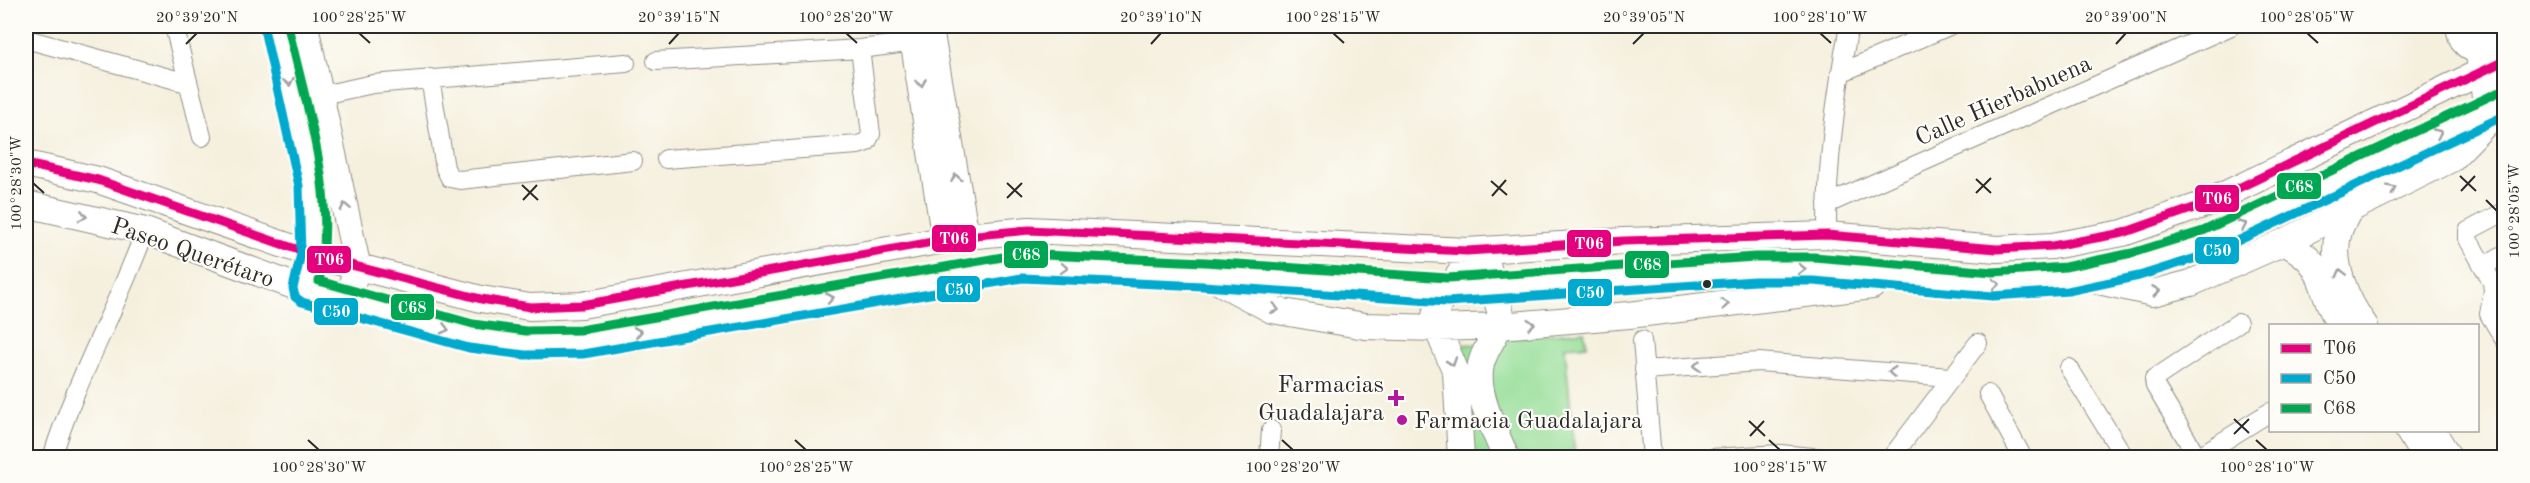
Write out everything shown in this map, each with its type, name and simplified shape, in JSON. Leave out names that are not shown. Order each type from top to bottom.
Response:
[{"type":"main road","points":[[276,26],[311,185],[314,255],[305,290]]},
{"type":"main road","points":[[305,26],[322,95],[357,264],[348,302]]},
{"type":"main road","points":[[2475,26],[2494,66]]},
{"type":"main road","points":[[2079,277],[2154,293],[2191,283],[2284,242],[2451,159],[2499,106],[2494,66],[2497,26]]},
{"type":"main road","points":[[918,31],[955,238]]},
{"type":"main road","name":"Paseo Querétaro","points":[[26,164],[98,180],[314,255],[357,264],[481,299],[530,307],[571,305],[955,238],[1029,230],[1475,250],[1624,241],[1827,235],[1997,249],[2052,246],[2123,232],[2205,204],[2494,66]]},
{"type":"main road","name":"Paseo Querétaro","points":[[26,204],[146,231],[305,290],[471,336],[525,343],[581,342],[1021,266],[1204,274],[1448,290],[1492,289],[1755,269],[1814,269],[1993,285],[2079,277],[2134,265],[2207,242],[2499,106]]},
{"type":"main road","points":[[2349,210],[2338,233],[2339,271],[2354,310],[2364,324]]},
{"type":"main road","points":[[2284,242],[2302,251],[2318,268],[2331,310],[2340,324]]},
{"type":"main road","points":[[1475,250],[1502,309],[1500,326],[1489,342],[1481,365],[1480,392],[1506,458]]},
{"type":"main road","points":[[1461,458],[1456,372],[1437,328],[1435,316],[1438,305],[1475,250]]},
{"type":"main road","points":[[1204,274],[1272,310],[1365,326],[1437,328],[1500,326],[1640,314],[1922,279]]},
{"type":"main road","points":[[2409,432],[2425,458]]},
{"type":"main road","points":[[2433,432],[2449,458]]},
{"type":"street","points":[[174,26],[202,137]]},
{"type":"street","points":[[1827,235],[1827,204],[1840,73],[1849,26]]},
{"type":"street","points":[[1840,73],[1949,26]]},
{"type":"street","name":"Calle Hierbabuena","points":[[1827,204],[2231,26]]},
{"type":"street","points":[[2455,26],[2458,40],[2466,51],[2494,66]]},
{"type":"street","points":[[656,61],[860,49],[918,31]]},
{"type":"street","points":[[26,39],[188,83]]},
{"type":"street","points":[[666,159],[858,145],[867,142],[871,134],[860,49]]},
{"type":"street","points":[[322,95],[373,84],[626,63]]},
{"type":"street","points":[[430,78],[445,168],[450,178],[460,180],[633,161]]},
{"type":"street","points":[[2505,212],[2468,231],[2468,238],[2484,266],[2493,291],[2489,314],[2505,339]]},
{"type":"street","points":[[52,458],[66,414],[126,284],[146,231]]},
{"type":"street","points":[[2484,266],[2505,254]]},
{"type":"street","points":[[2238,323],[2154,380],[2155,386],[2198,457],[2269,412]]},
{"type":"street","points":[[1642,340],[1652,458]]},
{"type":"street","points":[[1891,458],[1950,377],[1978,343]]},
{"type":"street","points":[[1644,370],[1759,362],[1950,377]]},
{"type":"street","points":[[2069,368],[2125,458]]},
{"type":"street","points":[[1988,394],[2014,453]]},
{"type":"street","points":[[1269,458],[1271,430]]},
{"type":"street","points":[[1712,458],[1784,456],[1823,458]]},
{"type":"green space","points":[[1584,331],[1587,345],[1565,347],[1575,457],[1508,457],[1485,366],[1506,338]]},
{"type":"green space","points":[[1484,344],[1501,457],[1463,457],[1454,345]]},
{"type":"transit line","name":"C68","points":[[288,26],[311,120],[322,185],[325,218],[324,250],[319,281],[473,324],[526,331],[580,330],[1020,254],[1205,262],[1448,278],[1755,257],[1814,257],[1993,272],[2065,267],[2132,253],[2203,231],[2499,92]]},
{"type":"transit line","name":"C50","points":[[264,29],[299,186],[301,254],[293,288],[295,297],[302,302],[469,348],[525,355],[583,354],[1022,278],[1203,286],[1447,302],[1755,281],[1813,281],[1993,296],[2068,291],[2139,276],[2212,253],[2504,116]]},
{"type":"transit line","name":"T06","points":[[26,164],[98,180],[313,255],[481,299],[530,307],[582,305],[966,236],[1029,230],[1467,251],[1624,241],[1827,235],[1997,249],[2052,246],[2123,233],[2205,204],[2504,61]]},
{"type":"place","name":"Farmacias Guadalajara","points":[[1396,398]]},
{"type":"place","name":"Farmacia Guadalajara","points":[[1402,420]]}]
